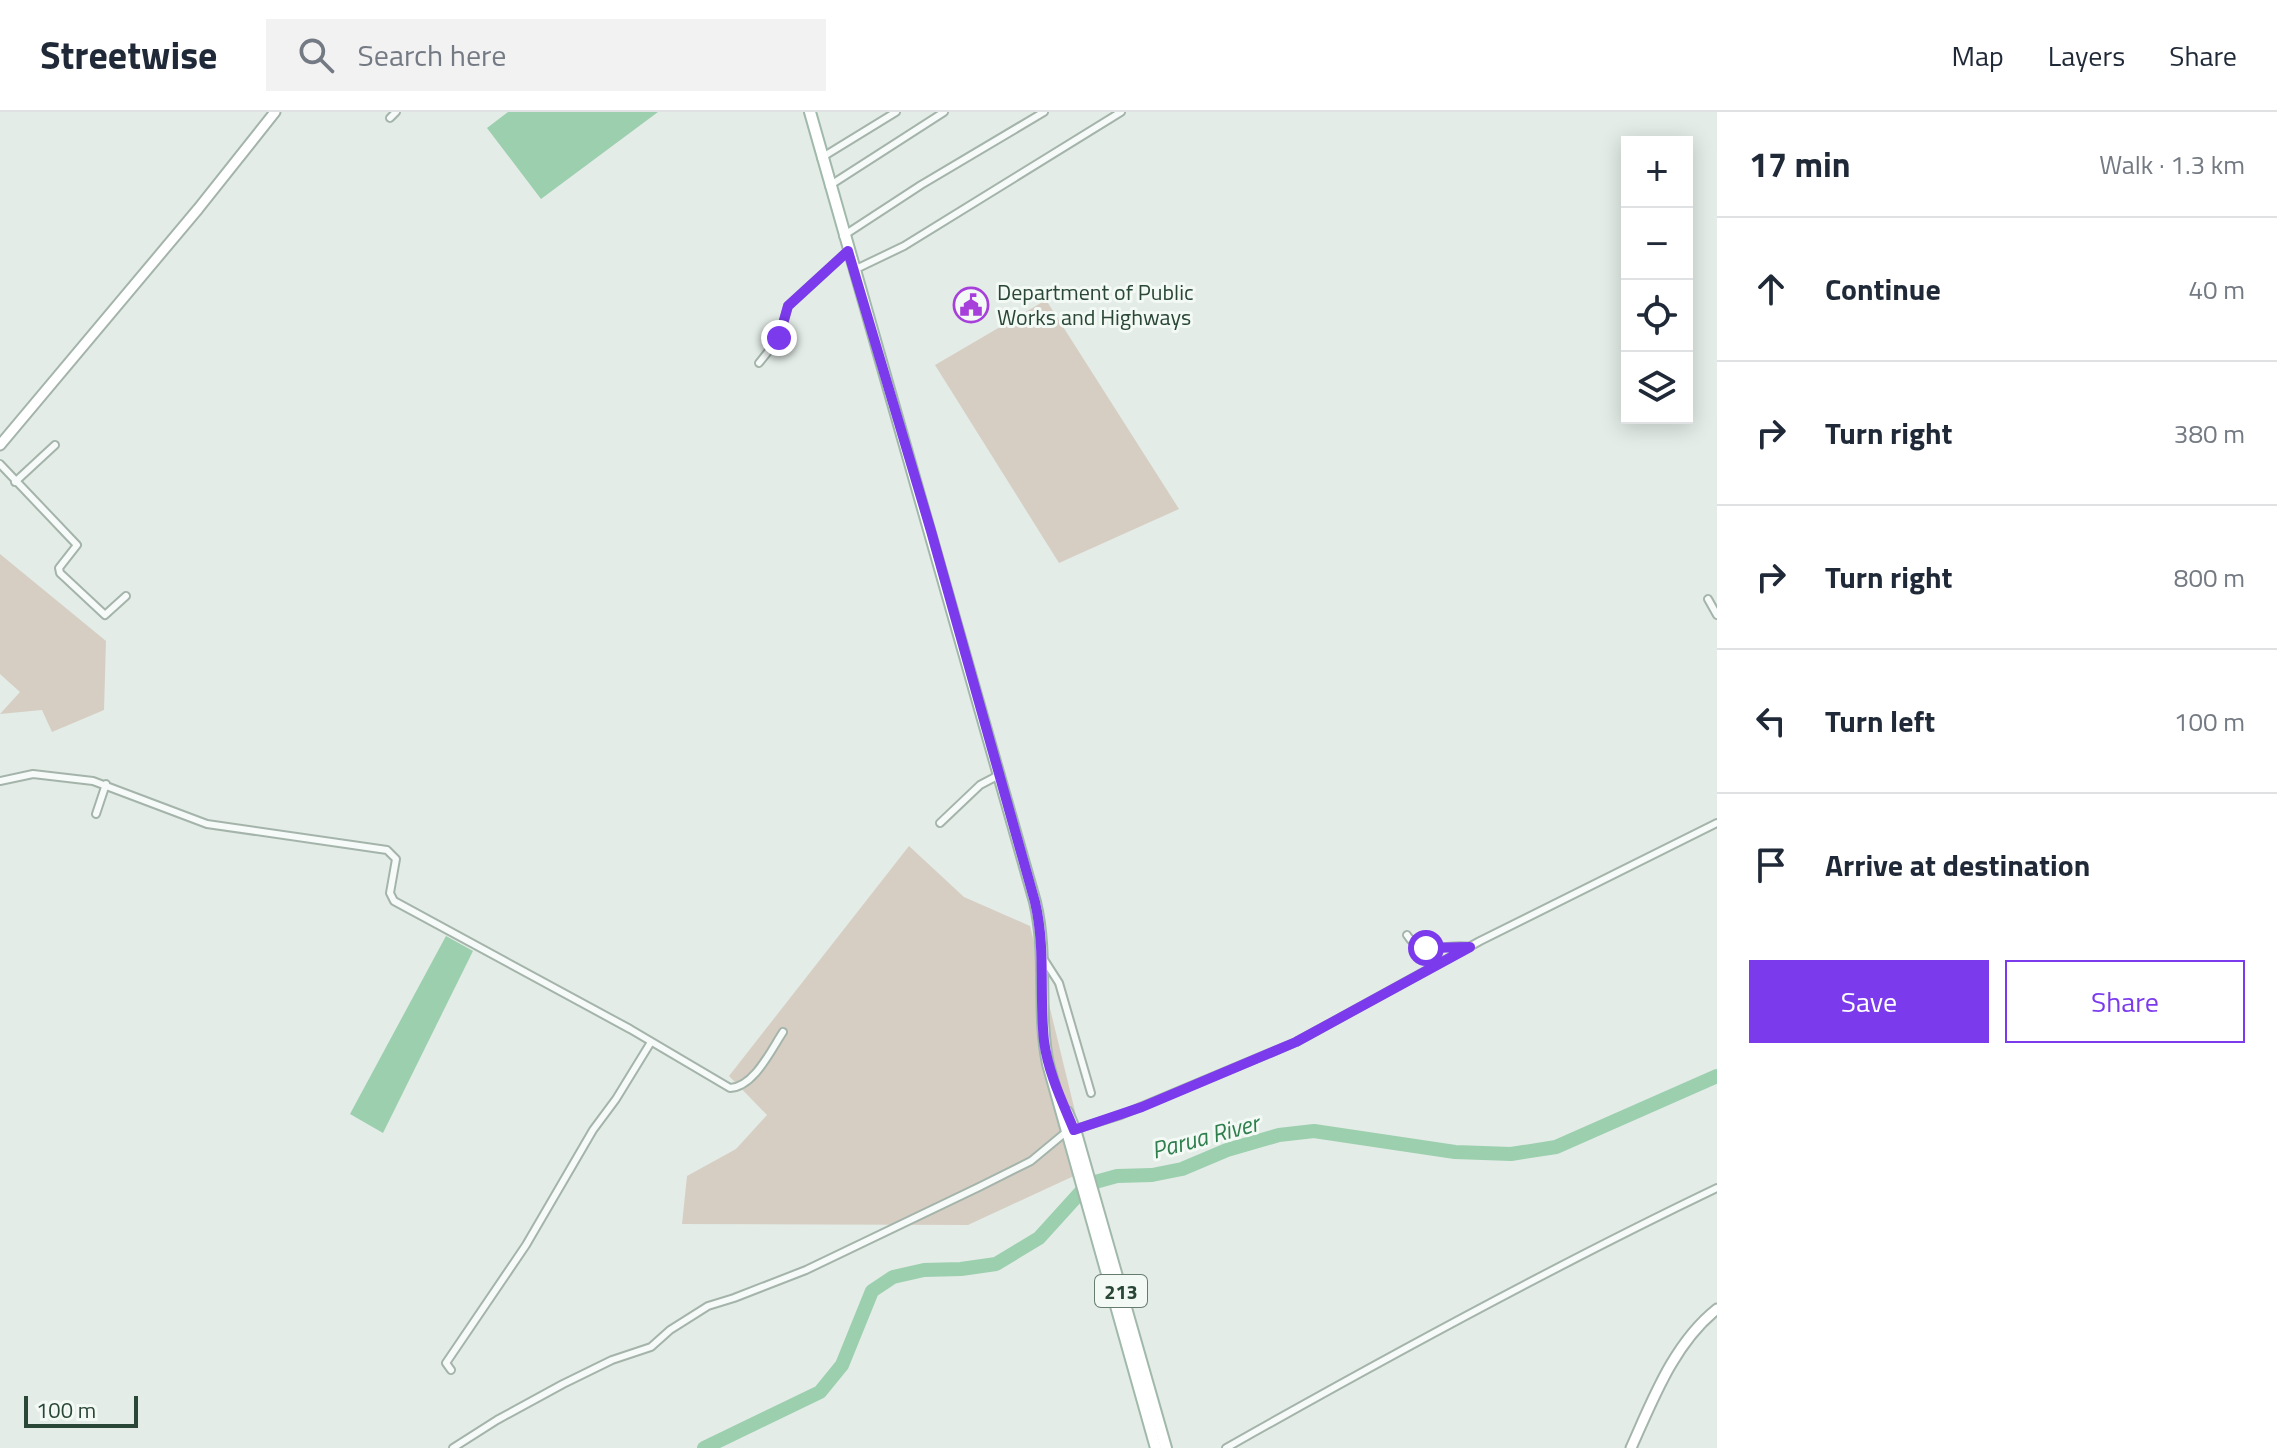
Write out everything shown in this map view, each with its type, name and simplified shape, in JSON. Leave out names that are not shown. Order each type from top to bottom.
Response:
[{"type":"main road","name":"213","points":[[810,112],[1035,902],[1043,958],[1044,1040],[1051,1073],[1166,1448]]},
{"type":"main road","name":"213","points":[[1071,1133],[1156,1448]]},
{"type":"street","points":[[0,445],[275,112]]},
{"type":"street","points":[[821,158],[896,112]]},
{"type":"street","points":[[829,186],[944,112]]},
{"type":"street","points":[[843,236],[921,185],[1044,112]]},
{"type":"street","points":[[854,270],[904,246],[1121,112]]},
{"type":"street","points":[[759,363],[779,338],[788,306],[848,251]]},
{"type":"street","points":[[15,482],[55,445]]},
{"type":"street","points":[[0,464],[77,545],[59,568],[60,573],[105,615],[126,596]]},
{"type":"street","points":[[1708,599],[1717,615]]},
{"type":"street","points":[[0,781],[33,774],[106,784],[207,824],[387,850],[396,859],[390,893],[394,901],[727,1087],[735,1088],[752,1077],[783,1032]]},
{"type":"street","points":[[940,823],[980,785],[999,775]]},
{"type":"street","points":[[96,814],[106,784]]},
{"type":"street","points":[[453,1448],[563,1384],[612,1360],[645,1350],[708,1306],[806,1270],[1031,1161],[1071,1133],[1142,1107],[1296,1042],[1470,947],[1717,823]]},
{"type":"street","points":[[1407,935],[1419,947],[1470,947]]},
{"type":"street","points":[[1043,958],[1059,983],[1091,1093]]},
{"type":"street","points":[[451,1370],[446,1363],[526,1245],[593,1130],[651,1042]]},
{"type":"street","points":[[1226,1448],[1530,1281],[1717,1188]]},
{"type":"street","points":[[1631,1448],[1681,1348],[1701,1322],[1717,1309]]},
{"type":"shaded area","points":[[508,112],[658,112],[541,199],[487,128]]},
{"type":"shaded area","points":[[1046,300],[1179,509],[1059,563],[935,365]]},
{"type":"shaded area","points":[[0,554],[106,641],[104,710],[52,732],[42,710],[0,714],[20,692],[0,674]]},
{"type":"shaded area","points":[[909,846],[964,897],[1030,926],[1089,1169],[968,1225],[682,1224],[687,1176],[736,1149],[767,1115],[729,1076]]},
{"type":"shaded area","points":[[446,936],[473,951],[383,1133],[350,1114]]},
{"type":"waterway","name":"Parua River","points":[[704,1448],[820,1392],[842,1365],[872,1291],[893,1277],[924,1270],[996,1264],[1039,1238],[1088,1184],[1117,1176],[1152,1175],[1182,1169],[1227,1150],[1279,1135],[1314,1131],[1455,1152],[1511,1154],[1556,1147],[1717,1076]]},
{"type":"place","name":"Department of Public Works and Highways","points":[[971,305]]},
{"type":"route","points":[[779,338],[788,306],[848,251],[931,531],[1035,902],[1042,940],[1046,1053],[1074,1130],[1142,1107],[1296,1042],[1470,947],[1426,948]]}]
